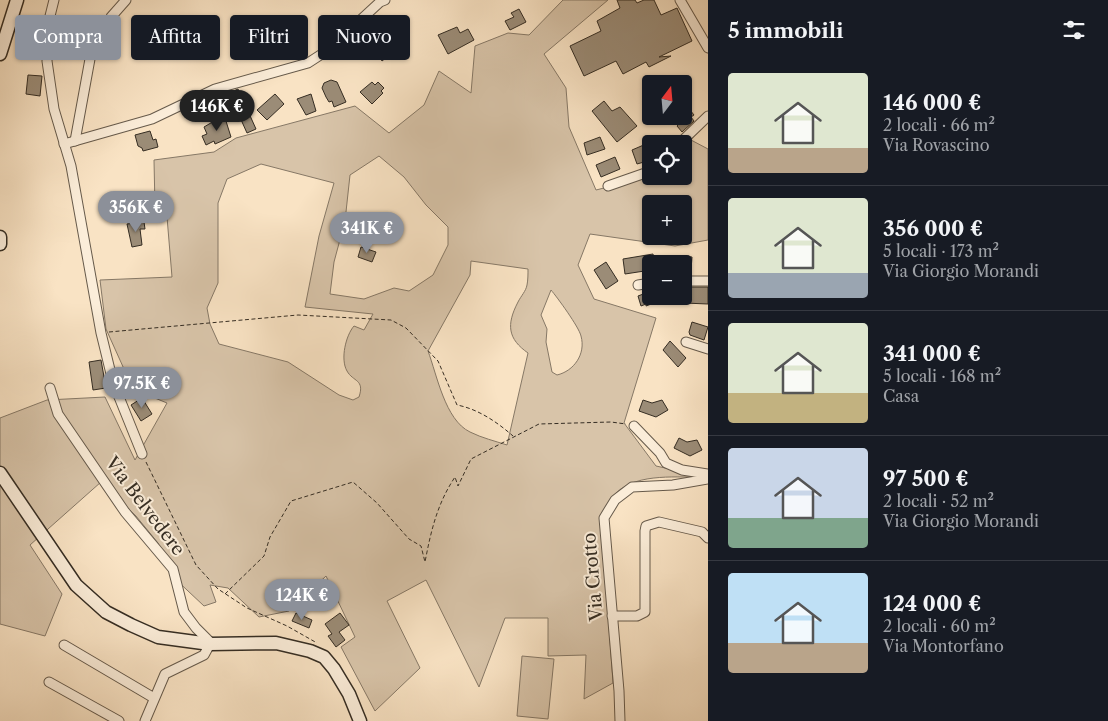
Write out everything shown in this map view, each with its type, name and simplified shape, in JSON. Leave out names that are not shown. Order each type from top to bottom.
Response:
[{"type":"street","points":[[0,54],[17,0]]},
{"type":"street","points":[[54,0],[50,16],[47,61],[54,109],[71,166],[101,333],[113,382],[142,454]]},
{"type":"street","points":[[75,141],[92,48],[111,17],[126,0]]},
{"type":"street","points":[[64,144],[152,119],[215,88],[308,64],[328,50],[380,2],[385,0]]},
{"type":"street","points":[[680,0],[708,48]]},
{"type":"street","points":[[688,135],[708,116]]},
{"type":"street","points":[[608,186],[642,174]]},
{"type":"street","points":[[0,237],[0,244]]},
{"type":"street","points":[[692,281],[708,281]]},
{"type":"street","points":[[638,285],[642,284]]},
{"type":"street","points":[[686,342],[708,348]]},
{"type":"street","name":"Via Belvedere","points":[[50,388],[58,414],[125,512],[174,569],[184,612],[211,644]]},
{"type":"street","points":[[634,426],[660,453],[666,463],[682,470],[708,474]]},
{"type":"street","points":[[0,473],[76,585],[106,612],[158,637],[211,644],[276,643],[310,651],[324,657],[334,669],[349,694],[360,721]]},
{"type":"street","name":"Via Crotto","points":[[620,721],[604,518],[615,500],[632,487],[673,485],[708,479]]},
{"type":"street","points":[[612,616],[637,616],[645,612],[646,526],[659,522],[702,532],[708,538]]},
{"type":"street","points":[[145,721],[164,674],[204,655],[211,644]]},
{"type":"street","points":[[64,645],[154,698]]},
{"type":"street","points":[[49,682],[120,721]]},
{"type":"path","points":[[101,333],[298,315],[390,320],[406,328],[438,361],[457,405],[471,408],[504,428],[513,437]]},
{"type":"path","points":[[225,594],[264,556],[270,537],[291,501],[353,482],[377,503],[409,539],[421,546],[425,562],[434,520],[444,492],[455,477],[458,486],[471,459],[539,424],[611,422],[634,426]]},
{"type":"path","points":[[142,454],[196,565],[218,589],[247,608],[316,641],[324,657]]},
{"type":"shaded area","points":[[563,0],[608,0],[544,54],[566,88],[569,127],[596,190],[642,178],[642,185],[692,185],[692,141],[708,149],[708,240],[692,243],[692,195],[642,195],[642,241],[590,234],[578,265],[594,299],[656,318],[624,423],[656,466],[707,477],[672,477],[636,482],[625,486],[616,493],[609,504],[602,525],[613,683],[584,699],[586,655],[548,656],[548,618],[505,618],[479,687],[426,580],[387,601],[420,668],[375,711],[341,647],[355,637],[326,576],[289,611],[259,617],[228,588],[210,585],[216,602],[204,606],[171,575],[158,543],[136,516],[101,482],[30,545],[62,594],[45,636],[0,624],[0,418],[47,400],[105,397],[135,460],[167,403],[133,389],[106,329],[100,280],[172,277],[167,217],[155,208],[154,160],[214,152],[236,138],[355,106],[389,133],[424,105],[439,71],[471,93],[475,46],[508,33],[529,35]],"holes":[[[379,156],[404,177],[426,205],[448,227],[448,245],[433,275],[409,291],[394,288],[364,299],[330,294],[334,262],[345,221],[350,175]],[[261,164],[334,183],[319,236],[305,307],[373,314],[364,330],[354,326],[345,347],[345,366],[349,375],[358,381],[360,387],[359,397],[353,400],[339,395],[288,362],[219,344],[210,324],[207,308],[218,283],[218,203],[227,179]],[[471,261],[528,269],[525,291],[514,310],[511,325],[511,331],[516,342],[528,353],[507,445],[470,432],[454,418],[443,396],[428,351],[470,275]],[[551,290],[563,305],[581,336],[582,349],[577,361],[569,370],[557,375],[552,372],[546,342],[547,329],[541,315]]]},
{"type":"shaded area","points":[[522,656],[554,659],[548,719],[517,716]]},
{"type":"building","points":[[617,0],[635,0],[637,3],[644,0],[654,0],[661,15],[677,8],[692,41],[659,57],[671,56],[649,67],[646,62],[623,74],[616,61],[584,76],[570,46],[601,31],[597,21],[620,8]]},
{"type":"building","points":[[519,9],[526,22],[510,30],[505,21],[514,17],[511,13]]},
{"type":"building","points":[[457,27],[460,33],[468,29],[474,40],[448,54],[438,35]]},
{"type":"building","points":[[28,75],[42,76],[40,96],[26,94]]},
{"type":"building","points":[[331,80],[337,82],[346,102],[334,107],[332,101],[329,102],[322,88],[324,83]]},
{"type":"building","points":[[372,82],[375,85],[378,82],[384,88],[381,91],[383,93],[372,104],[360,92]]},
{"type":"building","points":[[238,89],[256,129],[247,133],[229,93]]},
{"type":"building","points":[[275,94],[284,104],[267,120],[257,110]]},
{"type":"building","points":[[311,94],[316,111],[306,115],[297,99]]},
{"type":"building","points":[[604,101],[612,111],[620,107],[637,126],[617,142],[592,111]]},
{"type":"building","points":[[221,117],[222,120],[225,118],[231,137],[215,144],[214,141],[206,145],[202,136],[207,134],[204,127]]},
{"type":"building","points":[[678,125],[690,125],[682,132]]},
{"type":"building","points":[[150,131],[153,140],[156,139],[158,147],[143,151],[138,146],[135,135]]},
{"type":"building","points":[[600,137],[605,149],[587,155],[584,143]]},
{"type":"building","points":[[642,146],[642,163],[637,164],[632,150]]},
{"type":"building","points":[[615,157],[620,169],[601,177],[596,165]]},
{"type":"building","points":[[144,222],[145,229],[140,229],[142,245],[132,247],[127,224]]},
{"type":"building","points":[[361,247],[376,252],[372,262],[358,257]]},
{"type":"building","points":[[642,256],[642,271],[625,274],[623,259]]},
{"type":"building","points":[[606,262],[618,281],[606,289],[594,270]]},
{"type":"building","points":[[692,287],[708,287],[708,304],[692,303]]},
{"type":"building","points":[[642,294],[644,305],[641,306],[638,296]]},
{"type":"building","points":[[692,322],[708,327],[704,340],[690,335]]},
{"type":"building","points":[[670,341],[686,358],[678,367],[663,350]]},
{"type":"building","points":[[101,360],[106,388],[93,390],[89,362]]},
{"type":"building","points":[[142,398],[152,414],[141,421],[131,405]]},
{"type":"building","points":[[643,400],[652,403],[662,400],[668,410],[656,417],[639,411]]},
{"type":"building","points":[[679,438],[687,442],[697,440],[702,450],[690,456],[674,448]]},
{"type":"building","points":[[296,613],[312,620],[309,628],[292,621]]},
{"type":"building","points":[[340,613],[349,625],[339,632],[345,640],[336,647],[328,636],[332,634],[325,624]]}]
